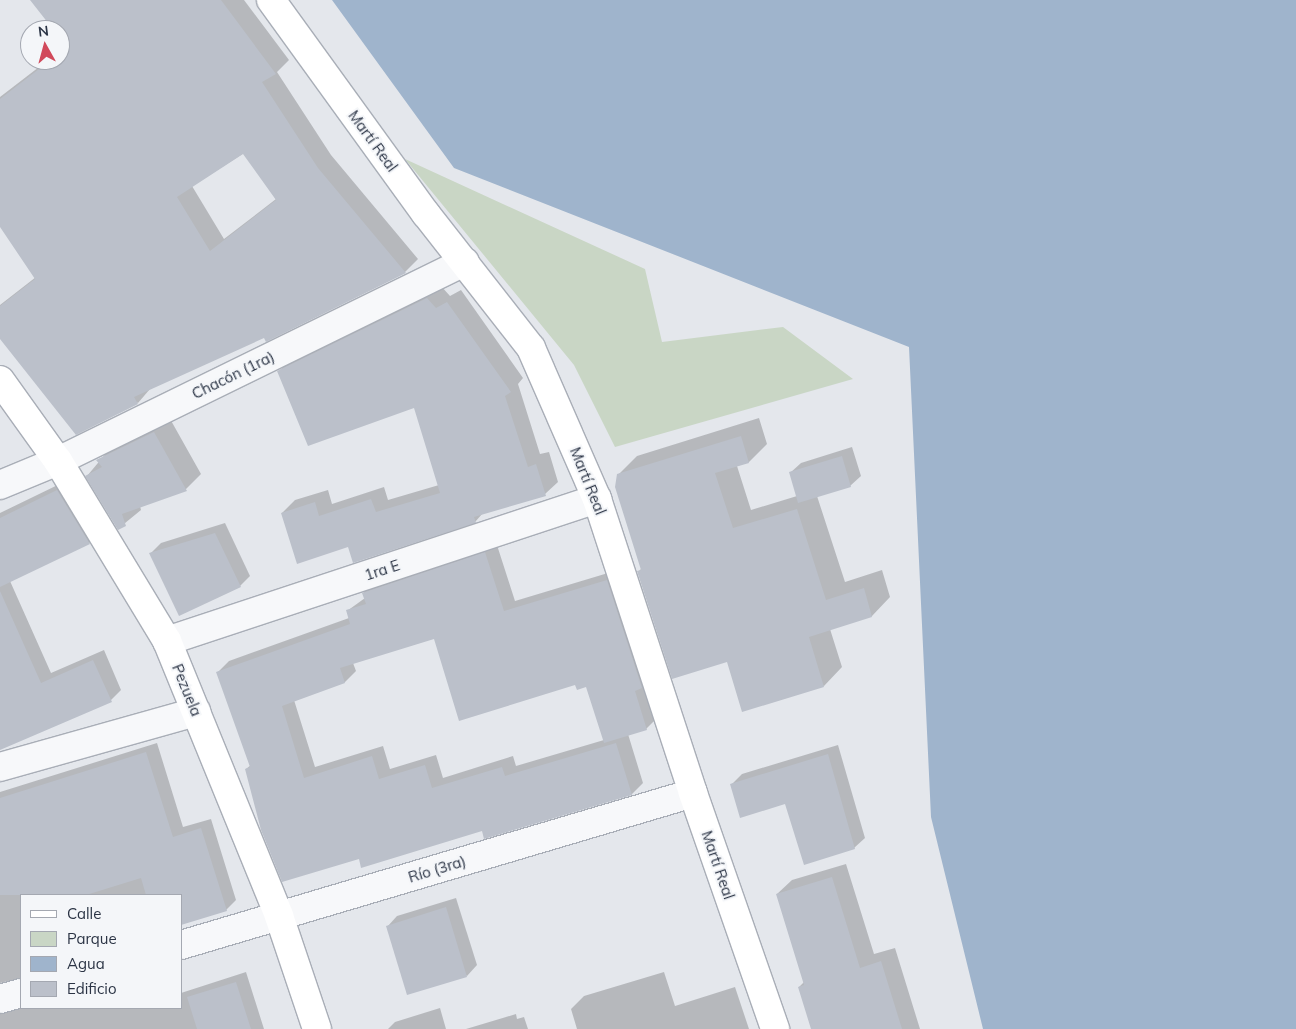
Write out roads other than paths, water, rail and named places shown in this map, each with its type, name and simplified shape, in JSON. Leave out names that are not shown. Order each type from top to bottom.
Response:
[{"type":"main road","name":"Martí Real","points":[[271,0],[426,214],[531,348],[597,499],[693,793],[775,1029]]},
{"type":"main road","name":"Pezuela","points":[[0,380],[58,461],[167,641],[279,916],[317,1029]]},
{"type":"street","name":"Chacón (1ra)","points":[[0,485],[58,461],[465,262]]},
{"type":"street","name":"1ra E","points":[[167,641],[597,499]]},
{"type":"street","points":[[0,767],[196,712]]},
{"type":"street","name":"Río (3ra)","points":[[182,945],[693,793]]},
{"type":"street","points":[[0,999],[20,993]]},
{"type":"water","points":[[332,0],[1296,0],[1296,1029],[983,1029],[931,817],[909,347],[454,168]]}]
